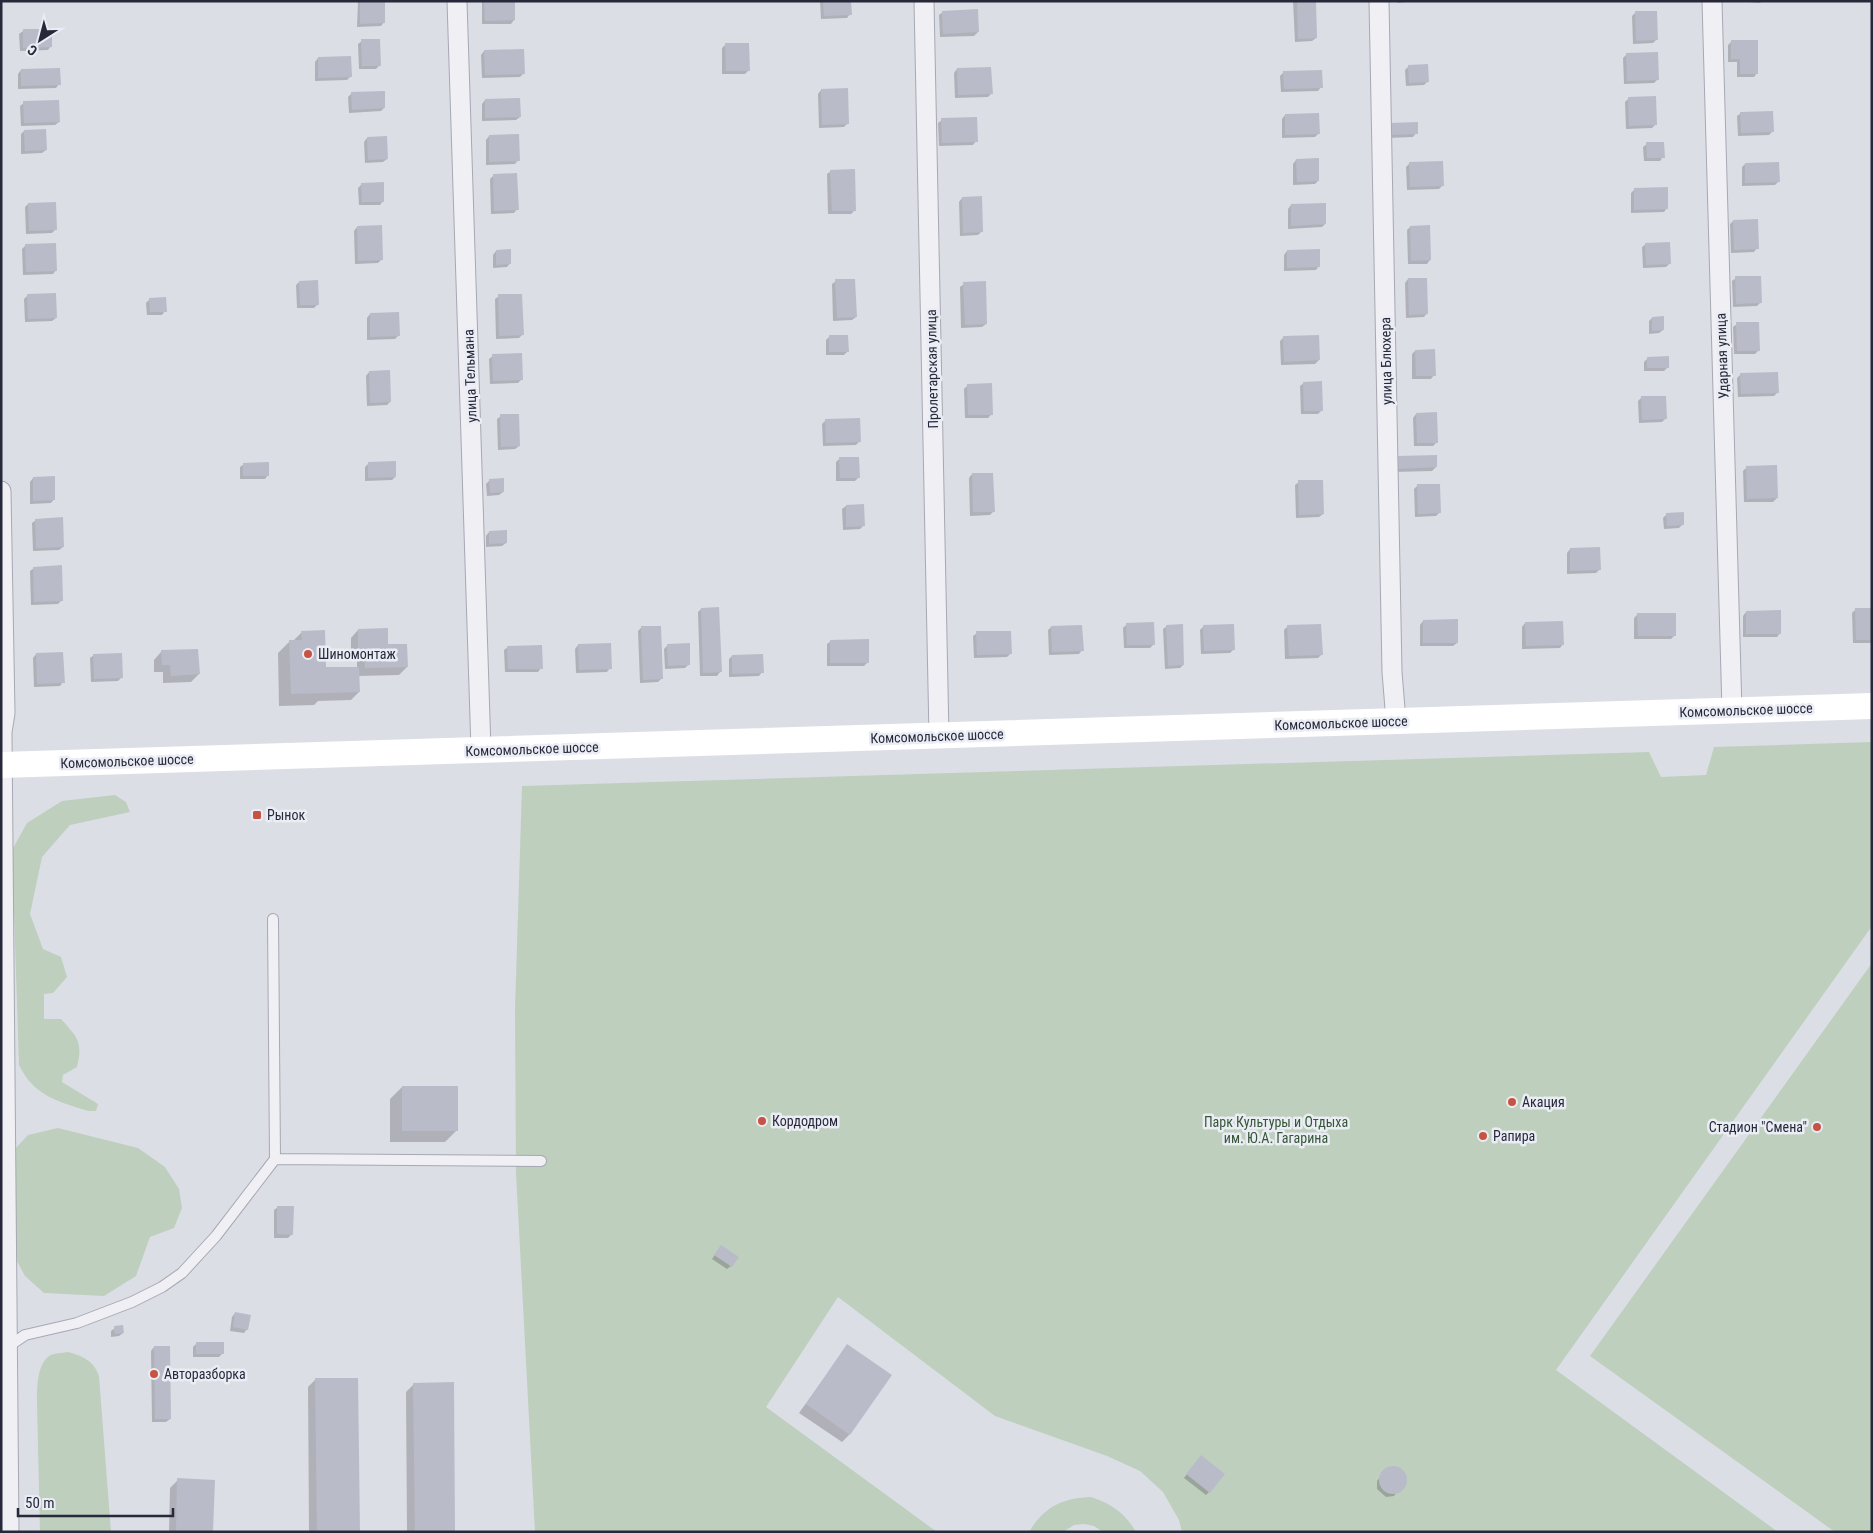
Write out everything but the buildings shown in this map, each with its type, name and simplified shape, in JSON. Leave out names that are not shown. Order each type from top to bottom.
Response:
[{"type":"main road","name":"Комсомольское шоссе","points":[[3,765],[1872,706]]},
{"type":"street","name":"улица Тельмана","points":[[457,1],[481,750]]},
{"type":"street","name":"Пролетарская улица","points":[[924,1],[939,736]]},
{"type":"street","name":"улица Блюхера","points":[[1379,1],[1392,662],[1396,721]]},
{"type":"street","name":"Ударная улица","points":[[1712,1],[1732,711]]},
{"type":"street","points":[[1,491],[5,713],[2,732],[4,1322],[9,1532]]},
{"type":"lane","points":[[5,1348],[25,1334],[77,1324],[132,1302],[162,1287],[182,1273],[216,1236],[274,1159],[273,918]]},
{"type":"lane","points":[[274,1159],[541,1161]]},
{"type":"green space","name":"Парк Культуры и Отдыха им. Ю.А. Гагарина","points":[[1872,742],[1872,926],[1556,1370],[1778,1532],[1182,1532],[1179,1520],[1163,1492],[1140,1471],[1107,1456],[995,1416],[838,1297],[766,1407],[937,1532],[535,1532],[516,1173],[515,1010],[522,786],[1649,752],[1661,777],[1706,775],[1714,747]]},
{"type":"green space","points":[[115,795],[126,802],[130,812],[70,825],[42,857],[30,914],[43,949],[61,957],[67,977],[53,993],[44,994],[44,1019],[61,1019],[78,1041],[79,1059],[77,1067],[63,1075],[62,1082],[98,1104],[96,1111],[88,1111],[56,1100],[39,1091],[19,1065],[12,850],[27,823],[62,801]]},
{"type":"green space","name":"Стадион \"Смена\"","points":[[1872,963],[1872,1532],[1835,1532],[1590,1356]]},
{"type":"green space","points":[[58,1128],[138,1148],[165,1167],[179,1189],[182,1208],[174,1228],[150,1237],[136,1276],[104,1296],[44,1293],[25,1276],[17,1261],[14,1150],[28,1135]]},
{"type":"green space","points":[[68,1352],[78,1355],[91,1363],[99,1376],[111,1532],[40,1532],[37,1402],[39,1377],[42,1365],[49,1356]]},
{"type":"green space","points":[[1091,1497],[1117,1510],[1136,1532],[1103,1532],[1094,1526],[1084,1524],[1074,1525],[1063,1532],[1029,1532],[1041,1516],[1055,1506],[1071,1499]]},
{"type":"place","name":"Шиномонтаж","points":[[308,654]]},
{"type":"place","name":"Рынок","points":[[257,815]]},
{"type":"place","name":"Акация","points":[[1512,1102]]},
{"type":"place","name":"Кордодром","points":[[762,1121]]},
{"type":"place","name":"Стадион \"Смена\"","points":[[1817,1127]]},
{"type":"place","name":"Рапира","points":[[1483,1136]]},
{"type":"place","name":"Авторазборка","points":[[154,1374]]}]
